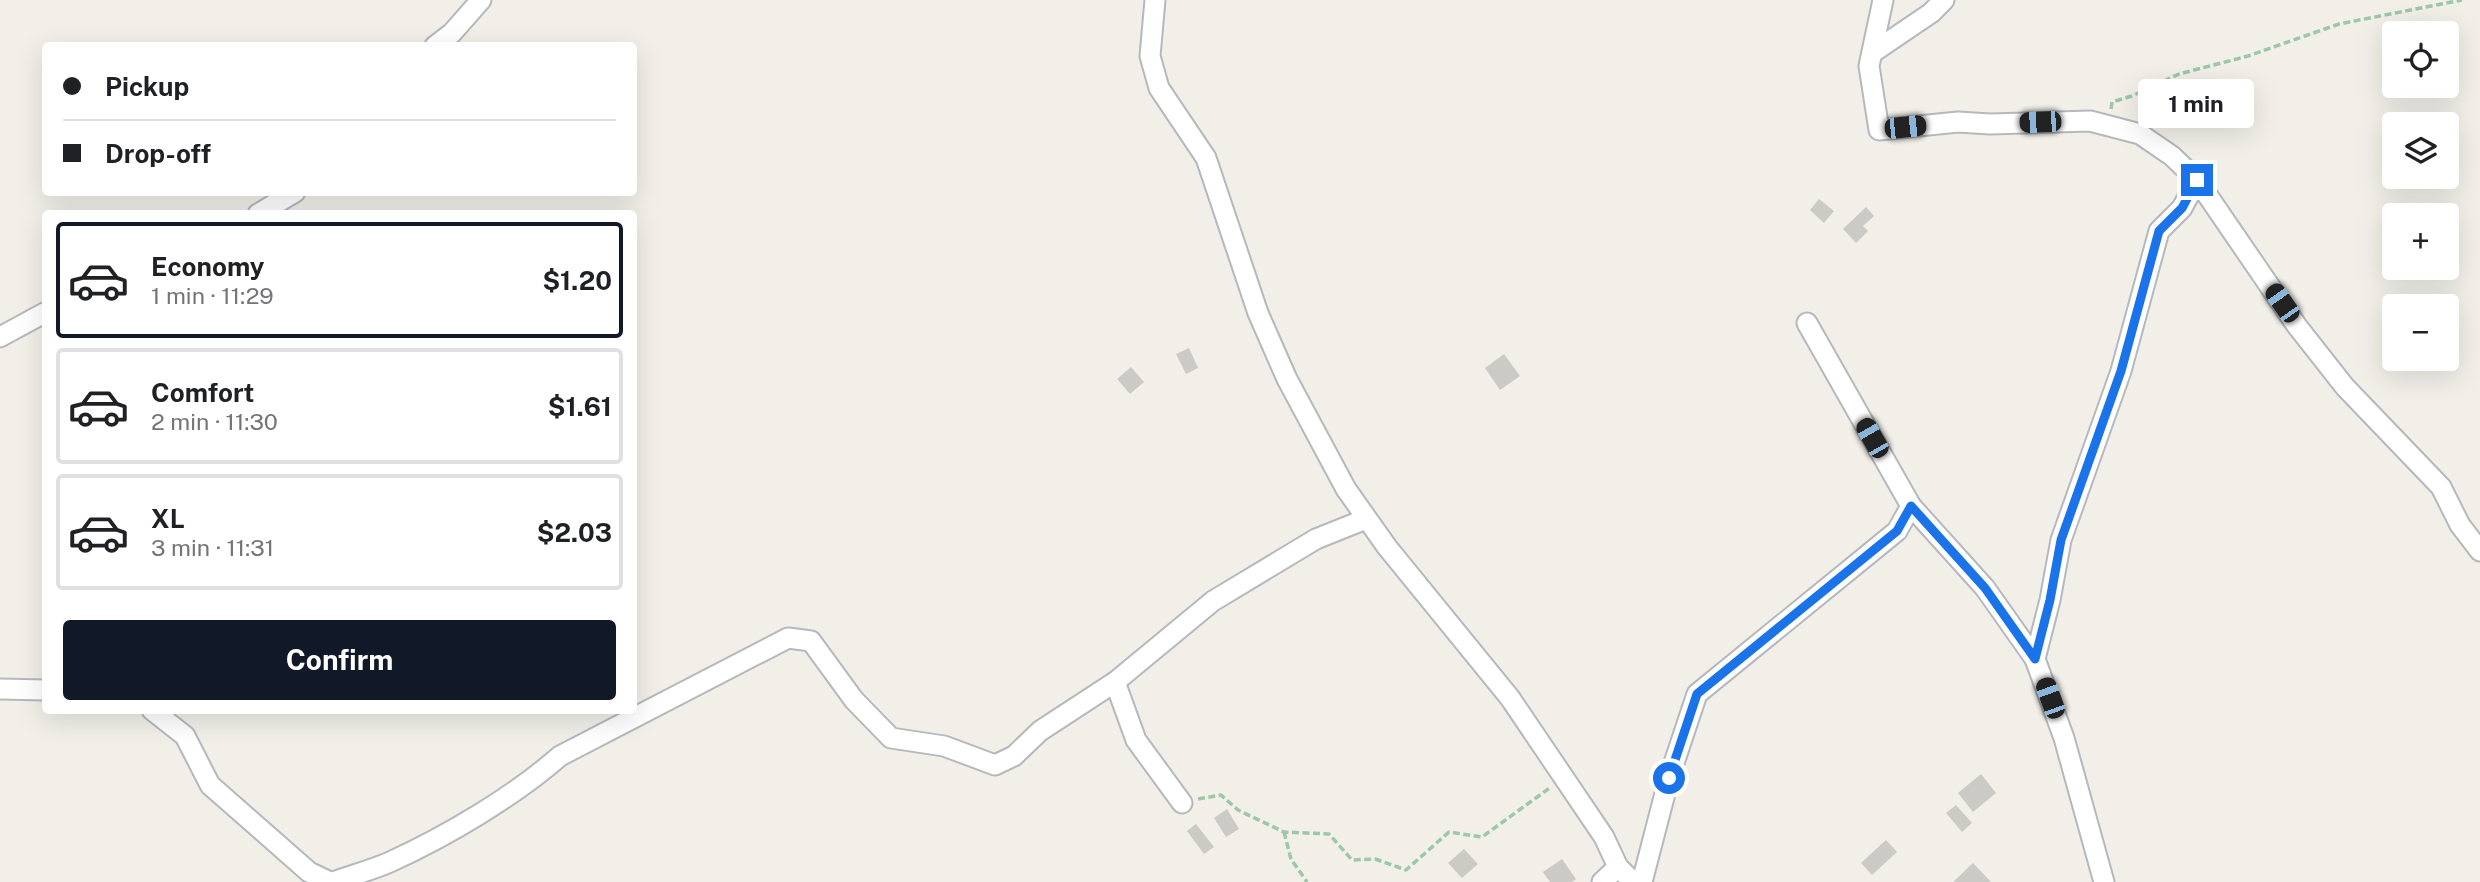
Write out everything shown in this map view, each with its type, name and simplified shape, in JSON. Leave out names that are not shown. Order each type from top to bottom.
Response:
[{"type":"street","points":[[440,42],[452,33],[481,0]]},
{"type":"street","points":[[1155,0],[1150,56],[1159,88],[1206,159],[1258,313],[1287,379],[1346,489],[1366,519],[1510,698],[1604,837],[1619,875],[1633,882]]},
{"type":"street","points":[[1883,0],[1869,66],[1878,130],[1958,122],[1990,124],[2090,121],[2140,134],[2172,156],[2197,180],[2297,326],[2345,387],[2441,486],[2460,525],[2480,551]]},
{"type":"street","points":[[1872,53],[1931,13],[1944,0]]},
{"type":"street","points":[[2035,659],[2061,540],[2121,371],[2159,231],[2182,208],[2197,180]]},
{"type":"street","points":[[265,210],[288,196]]},
{"type":"street","points":[[0,337],[42,314]]},
{"type":"street","points":[[1807,323],[1911,506],[1985,588],[2035,659],[2064,738],[2104,882]]},
{"type":"street","points":[[1642,882],[1669,778],[1697,694],[1897,531],[1911,506]]},
{"type":"street","points":[[157,714],[185,736],[210,785],[309,872],[332,882],[390,862],[467,821],[534,778],[561,756],[788,638],[811,641],[854,700],[891,738],[944,746],[995,765],[1014,756],[1041,731],[1115,682],[1213,601],[1316,539],[1366,519]]},
{"type":"street","points":[[1115,682],[1136,740],[1182,803]]},
{"type":"street","points":[[0,690],[42,690]]},
{"type":"street","points":[[1602,882],[1619,875]]},
{"type":"path","points":[[2108,126],[2112,102],[2132,96],[2179,74],[2248,56],[2339,24],[2462,0]]},
{"type":"path","points":[[1182,803],[1221,794],[1238,810],[1284,832],[1329,834],[1352,860],[1375,859],[1406,870],[1450,832],[1482,837],[1564,778]]},
{"type":"path","points":[[1284,832],[1291,859],[1307,882]]},
{"type":"building","points":[[1819,199],[1834,211],[1824,223],[1810,210]]},
{"type":"building","points":[[1866,207],[1874,216],[1863,226],[1868,231],[1856,243],[1843,229]]},
{"type":"building","points":[[1189,348],[1198,368],[1186,374],[1176,354]]},
{"type":"building","points":[[1504,354],[1520,376],[1500,390],[1485,368]]},
{"type":"building","points":[[1131,367],[1144,382],[1130,394],[1117,379]]},
{"type":"building","points":[[1981,774],[1996,793],[1973,812],[1958,793]]},
{"type":"building","points":[[1956,805],[1972,823],[1962,832],[1946,813]]},
{"type":"building","points":[[1227,809],[1239,829],[1226,837],[1214,818]]},
{"type":"building","points":[[1196,824],[1214,847],[1204,854],[1187,831]]},
{"type":"building","points":[[1886,840],[1897,852],[1872,875],[1861,863]]},
{"type":"building","points":[[1464,849],[1478,864],[1462,878],[1448,863]]},
{"type":"building","points":[[1562,859],[1576,879],[1572,882],[1550,882],[1543,872]]},
{"type":"building","points":[[1973,863],[1991,882],[1953,882]]},
{"type":"route","points":[[1669,778],[1697,694],[1897,531],[1911,506],[1985,588],[2035,659],[2061,540],[2121,371],[2159,231],[2182,208],[2197,180]]}]
